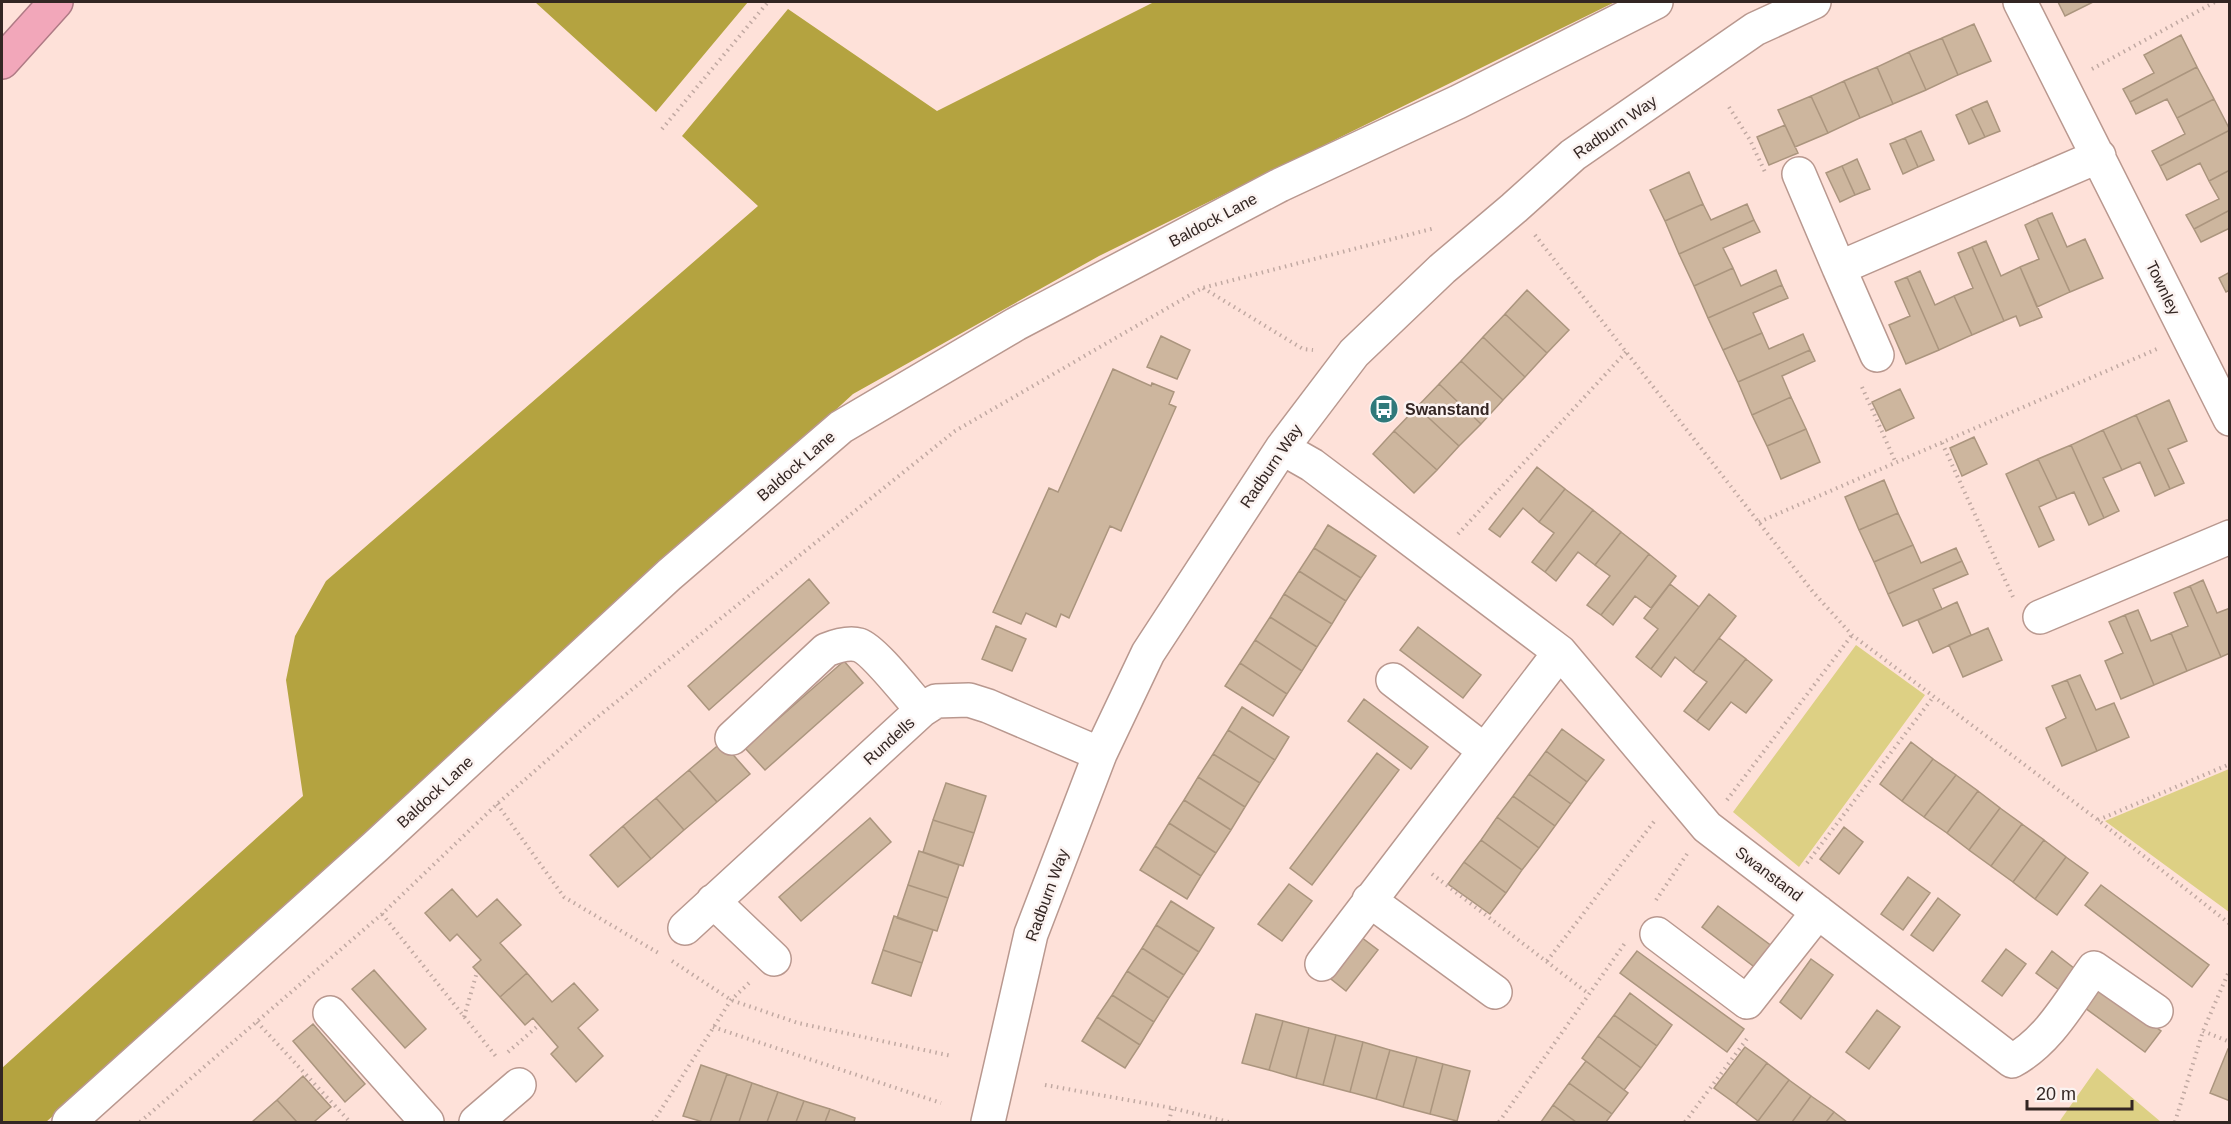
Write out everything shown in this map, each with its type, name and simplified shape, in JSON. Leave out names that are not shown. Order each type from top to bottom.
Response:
[{"type":"highway","points":[[2,62],[56,2]]},
{"type":"street","name":"Baldock Lane","points":[[69,1122],[375,847],[669,575],[840,427],[1016,324],[1280,185],[1458,102],[1656,2]]},
{"type":"street","name":"Radburn Way","points":[[988,1122],[1031,934],[1100,754],[1148,653],[1282,448],[1354,353],[1442,269],[1573,155],[1755,29],[1814,2]]},
{"type":"street","name":"Townley","points":[[2020,2],[2229,419]]},
{"type":"street","points":[[1839,268],[2099,156]]},
{"type":"street","points":[[1799,174],[1877,355]]},
{"type":"street","name":"Swanstand","points":[[1282,448],[1312,465],[1560,652],[1707,827],[2012,1061],[2026,1054],[2044,1038],[2094,968],[2156,1011]]},
{"type":"street","points":[[2040,617],[2229,537]]},
{"type":"street","points":[[732,738],[826,650],[844,644],[859,645],[870,653],[922,710]]},
{"type":"street","points":[[1322,963],[1560,652]]},
{"type":"street","points":[[1393,680],[1484,750]]},
{"type":"street","name":"Rundells","points":[[685,928],[922,710],[936,701],[969,700],[988,706],[1100,754]]},
{"type":"street","points":[[1369,900],[1495,992]]},
{"type":"street","points":[[713,901],[774,959]]},
{"type":"street","points":[[1643,936],[1747,1002],[1818,912]]},
{"type":"street","points":[[330,1013],[427,1122]]},
{"type":"street","points":[[476,1122],[519,1085]]},
{"type":"path","points":[[662,129],[768,2]]},
{"type":"path","points":[[2085,73],[2216,2]]},
{"type":"path","points":[[140,1122],[382,914],[497,804],[585,727],[955,431],[1202,288],[1445,226]]},
{"type":"path","points":[[1549,253],[1813,592],[1851,635],[2098,820],[2229,924]]},
{"type":"path","points":[[1202,288],[1303,349],[1354,353]]},
{"type":"path","points":[[1759,522],[2187,336]]},
{"type":"path","points":[[1436,558],[1626,352]]},
{"type":"path","points":[[1942,442],[2014,597],[2040,617]]},
{"type":"path","points":[[1654,901],[1851,635]]},
{"type":"path","points":[[1788,889],[1934,696]]},
{"type":"path","points":[[2098,820],[2229,764]]},
{"type":"path","points":[[1547,961],[1677,792]]},
{"type":"path","points":[[497,804],[564,897],[665,957],[731,1000],[798,1023],[952,1056]]},
{"type":"path","points":[[1405,854],[1589,994]]},
{"type":"path","points":[[382,914],[519,1085]]},
{"type":"path","points":[[1499,1122],[1589,994],[1643,936]]},
{"type":"path","points":[[653,1122],[731,1000],[774,959]]},
{"type":"path","points":[[2175,1122],[2203,1031],[2229,969]]},
{"type":"path","points":[[464,1017],[477,972]]},
{"type":"path","points":[[257,1022],[350,1122]]},
{"type":"path","points":[[498,1059],[539,1025]]},
{"type":"path","points":[[713,1027],[941,1102]]},
{"type":"path","points":[[2203,1031],[2229,1042]]},
{"type":"path","points":[[1046,1085],[1172,1108],[1229,1122]]},
{"type":"path","points":[[1169,1122],[1172,1108]]},
{"type":"shaded area","points":[[535,2],[748,2],[656,112]]},
{"type":"shaded area","points":[[1154,2],[1615,2],[1099,256],[853,394],[355,851],[46,1122],[2,1122],[2,1068],[303,796],[286,680],[295,636],[326,581],[758,206],[682,136],[788,9],[937,111]]},
{"type":"shaded area","points":[[1856,645],[1925,695],[1799,867],[1733,812]]},
{"type":"shaded area","points":[[2229,769],[2229,912],[2105,821]]},
{"type":"shaded area","points":[[2097,1068],[2161,1122],[2059,1122]]},
{"type":"building","points":[[2058,2],[2093,2],[2065,16]]},
{"type":"building","points":[[1974,24],[1991,61],[1958,75],[1942,38]]},
{"type":"building","points":[[2181,35],[2197,67],[2130,102],[2123,89],[2154,73],[2144,55]]},
{"type":"building","points":[[1942,38],[1958,75],[1926,90],[1909,52]]},
{"type":"building","points":[[1909,52],[1926,90],[1893,104],[1877,67]]},
{"type":"building","points":[[1877,67],[1893,104],[1860,118],[1844,81]]},
{"type":"building","points":[[2197,67],[2214,99],[2177,118],[2167,99],[2136,114],[2130,102]]},
{"type":"building","points":[[1844,81],[1860,118],[1828,133],[1811,96]]},
{"type":"building","points":[[1811,96],[1828,133],[1795,147],[1778,110]]},
{"type":"building","points":[[2214,99],[2230,130],[2160,166],[2152,151],[2185,134],[2177,118]]},
{"type":"building","points":[[1987,101],[2000,131],[1985,137],[1971,108]]},
{"type":"building","points":[[1971,108],[1985,137],[1969,144],[1956,115]]},
{"type":"building","points":[[1785,125],[1798,153],[1769,165],[1757,137]]},
{"type":"building","points":[[2230,130],[2230,170],[2209,181],[2200,163],[2167,180],[2160,166]]},
{"type":"building","points":[[1921,131],[1934,160],[1918,167],[1905,138]]},
{"type":"building","points":[[1905,138],[1918,167],[1903,174],[1890,144]]},
{"type":"building","points":[[1857,159],[1870,189],[1855,195],[1842,166]]},
{"type":"building","points":[[1842,166],[1855,195],[1840,202],[1826,173]]},
{"type":"building","points":[[2230,170],[2230,210],[2194,229],[2186,215],[2219,199],[2209,181]]},
{"type":"building","points":[[1689,172],[1703,204],[1665,221],[1650,190]]},
{"type":"building","points":[[1703,204],[1711,220],[1747,204],[1754,220],[1679,254],[1665,221]]},
{"type":"building","points":[[2230,210],[2230,228],[2201,242],[2194,229]]},
{"type":"building","points":[[2052,213],[2067,247],[2085,239],[2103,278],[2070,292],[2037,219]]},
{"type":"building","points":[[2037,219],[2070,292],[2037,307],[2020,267],[2039,259],[2025,225]]},
{"type":"building","points":[[1754,220],[1760,232],[1723,248],[1733,268],[1694,286],[1679,254]]},
{"type":"building","points":[[1986,241],[2001,276],[2020,267],[2042,317],[2020,326],[2016,316],[2004,321],[1972,247]]},
{"type":"building","points":[[1972,247],[2004,321],[1972,335],[1954,296],[1973,288],[1958,253]]},
{"type":"building","points":[[1733,268],[1741,286],[1776,270],[1782,285],[1708,318],[1694,286]]},
{"type":"building","points":[[1920,271],[1935,305],[1954,296],[1972,335],[1939,350],[1907,277]]},
{"type":"building","points":[[2230,272],[2230,290],[2226,292],[2219,278]]},
{"type":"building","points":[[1907,277],[1939,350],[1906,364],[1889,325],[1910,316],[1895,282]]},
{"type":"building","points":[[1782,285],[1788,298],[1753,313],[1762,333],[1723,350],[1708,318]]},
{"type":"building","points":[[1527,290],[1569,330],[1547,353],[1505,314]]},
{"type":"building","points":[[1505,314],[1547,353],[1525,377],[1483,337]]},
{"type":"building","points":[[1762,333],[1769,349],[1803,334],[1810,350],[1738,382],[1723,350]]},
{"type":"building","points":[[1161,336],[1190,350],[1177,379],[1147,367]]},
{"type":"building","points":[[1483,337],[1525,377],[1503,400],[1461,361]]},
{"type":"building","points":[[1810,350],[1815,361],[1782,376],[1791,397],[1752,415],[1738,382]]},
{"type":"building","points":[[1461,361],[1503,400],[1481,424],[1439,384]]},
{"type":"building","points":[[1113,369],[1151,386],[1152,383],[1174,392],[1169,404],[1176,407],[1121,531],[1110,526],[1069,618],[1061,614],[1056,627],[1026,613],[1021,624],[993,612],[1049,488],[1058,492]]},
{"type":"building","points":[[1439,384],[1481,424],[1459,446],[1417,407]]},
{"type":"building","points":[[1900,389],[1914,418],[1886,431],[1872,402]]},
{"type":"building","points":[[1791,397],[1806,429],[1767,446],[1752,415]]},
{"type":"building","points":[[2169,400],[2187,441],[2168,449],[2184,483],[2170,489],[2136,415]]},
{"type":"building","points":[[1417,407],[1459,446],[1437,470],[1394,431]]},
{"type":"building","points":[[2136,415],[2170,489],[2155,496],[2140,462],[2122,470],[2103,430]]},
{"type":"building","points":[[1806,429],[1820,462],[1781,479],[1767,446]]},
{"type":"building","points":[[2103,430],[2122,470],[2103,478],[2119,511],[2104,518],[2071,445]]},
{"type":"building","points":[[1394,431],[1437,470],[1414,493],[1373,454]]},
{"type":"building","points":[[1974,437],[1987,464],[1962,476],[1950,448]]},
{"type":"building","points":[[2071,445],[2104,518],[2089,525],[2074,492],[2057,499],[2038,459]]},
{"type":"building","points":[[2038,459],[2057,499],[2039,507],[2054,540],[2039,547],[2006,474]]},
{"type":"building","points":[[1537,467],[1565,489],[1539,522],[1523,508],[1500,537],[1489,529]]},
{"type":"building","points":[[1884,480],[1898,513],[1859,530],[1845,497]]},
{"type":"building","points":[[1565,489],[1593,510],[1545,572],[1532,562],[1554,533],[1539,522]]},
{"type":"building","points":[[1593,510],[1621,532],[1595,565],[1578,552],[1556,581],[1545,572]]},
{"type":"building","points":[[1898,513],[1913,545],[1874,562],[1859,530]]},
{"type":"building","points":[[1328,525],[1376,556],[1361,578],[1314,548]]},
{"type":"building","points":[[1621,532],[1649,554],[1601,615],[1587,605],[1610,576],[1595,565]]},
{"type":"building","points":[[1913,545],[1921,563],[1956,548],[1962,561],[1888,594],[1874,562]]},
{"type":"building","points":[[1314,548],[1361,578],[1346,601],[1299,571]]},
{"type":"building","points":[[1649,554],[1676,576],[1651,608],[1635,596],[1613,625],[1601,615]]},
{"type":"building","points":[[1962,561],[1968,574],[1933,589],[1942,609],[1903,626],[1888,594]]},
{"type":"building","points":[[1299,571],[1346,601],[1332,624],[1284,594]]},
{"type":"building","points":[[809,579],[829,603],[709,710],[688,686]]},
{"type":"building","points":[[2203,580],[2217,613],[2230,608],[2230,653],[2221,657],[2190,586]]},
{"type":"building","points":[[1670,584],[1699,607],[1651,669],[1636,657],[1658,629],[1644,618]]},
{"type":"building","points":[[2190,586],[2221,657],[2187,671],[2171,633],[2188,626],[2174,593]]},
{"type":"building","points":[[1284,594],[1332,624],[1317,647],[1270,617]]},
{"type":"building","points":[[1709,594],[1736,616],[1693,672],[1675,657],[1661,677],[1651,669]]},
{"type":"building","points":[[1957,602],[1971,635],[1933,653],[1918,620]]},
{"type":"building","points":[[2138,610],[2151,641],[2171,633],[2187,671],[2154,685],[2125,615]]},
{"type":"building","points":[[2125,615],[2154,685],[2121,699],[2105,661],[2123,653],[2109,622]]},
{"type":"building","points":[[1270,617],[1317,647],[1302,671],[1255,640]]},
{"type":"building","points":[[996,626],[1026,639],[1012,671],[982,659]]},
{"type":"building","points":[[1418,627],[1481,675],[1463,698],[1400,650]]},
{"type":"building","points":[[1988,628],[2002,660],[1963,677],[1949,645]]},
{"type":"building","points":[[1719,638],[1746,659],[1697,721],[1684,711],[1707,682],[1693,672]]},
{"type":"building","points":[[1255,640],[1302,671],[1287,694],[1240,663]]},
{"type":"building","points":[[1746,659],[1772,680],[1746,713],[1731,702],[1709,730],[1697,721]]},
{"type":"building","points":[[844,661],[863,683],[765,770],[745,748]]},
{"type":"building","points":[[1240,663],[1287,694],[1273,716],[1225,686]]},
{"type":"building","points":[[2080,675],[2096,710],[2114,703],[2129,737],[2097,751],[2067,680]]},
{"type":"building","points":[[2067,680],[2097,751],[2062,766],[2046,728],[2066,718],[2052,686]]},
{"type":"building","points":[[1364,699],[1428,747],[1411,769],[1348,721]]},
{"type":"building","points":[[1242,707],[1289,737],[1275,760],[1228,730]]},
{"type":"building","points":[[1562,729],[1604,760],[1587,782],[1546,751]]},
{"type":"building","points":[[1228,730],[1275,760],[1260,783],[1213,754]]},
{"type":"building","points":[[722,742],[750,774],[717,802],[689,770]]},
{"type":"building","points":[[1911,742],[1933,759],[1902,801],[1880,784]]},
{"type":"building","points":[[1546,751],[1587,782],[1571,804],[1529,774]]},
{"type":"building","points":[[1377,753],[1399,770],[1312,885],[1290,868]]},
{"type":"building","points":[[1213,754],[1260,783],[1245,807],[1198,777]]},
{"type":"building","points":[[1933,759],[1956,775],[1924,817],[1902,801]]},
{"type":"building","points":[[689,770],[717,802],[684,830],[656,798]]},
{"type":"building","points":[[1529,774],[1571,804],[1555,826],[1513,796]]},
{"type":"building","points":[[1956,775],[1978,791],[1947,833],[1924,817]]},
{"type":"building","points":[[1198,777],[1245,807],[1231,830],[1184,800]]},
{"type":"building","points":[[946,783],[986,796],[974,833],[933,820]]},
{"type":"building","points":[[1978,791],[2000,808],[1969,850],[1947,833]]},
{"type":"building","points":[[1513,796],[1555,826],[1539,848],[1497,817]]},
{"type":"building","points":[[656,798],[684,830],[651,859],[623,826]]},
{"type":"building","points":[[1184,800],[1231,830],[1216,853],[1169,823]]},
{"type":"building","points":[[2000,808],[2022,824],[1991,866],[1969,850]]},
{"type":"building","points":[[1497,817],[1539,848],[1522,870],[1481,840]]},
{"type":"building","points":[[870,818],[891,842],[801,921],[779,897]]},
{"type":"building","points":[[933,820],[974,833],[963,866],[923,852]]},
{"type":"building","points":[[1169,823],[1216,853],[1201,876],[1155,846]]},
{"type":"building","points":[[2022,824],[2044,840],[2013,882],[1991,866]]},
{"type":"building","points":[[623,826],[651,859],[618,887],[590,855]]},
{"type":"building","points":[[1844,827],[1863,842],[1839,874],[1820,859]]},
{"type":"building","points":[[1481,840],[1522,870],[1506,893],[1464,862]]},
{"type":"building","points":[[2044,840],[2066,857],[2035,899],[2013,882]]},
{"type":"building","points":[[1155,846],[1201,876],[1187,899],[1140,870]]},
{"type":"building","points":[[919,851],[959,865],[948,898],[908,885]]},
{"type":"building","points":[[2066,857],[2088,873],[2057,915],[2035,899]]},
{"type":"building","points":[[1464,862],[1506,893],[1490,914],[1448,884]]},
{"type":"building","points":[[1908,877],[1930,893],[1903,930],[1881,914]]},
{"type":"building","points":[[1289,884],[1312,901],[1282,941],[1258,924]]},
{"type":"building","points":[[908,885],[948,898],[937,931],[897,918]]},
{"type":"building","points":[[2101,885],[2209,965],[2192,987],[2085,905]]},
{"type":"building","points":[[452,889],[477,917],[497,899],[521,925],[500,943],[527,973],[500,997],[473,967],[481,960],[457,934],[450,941],[425,913]]},
{"type":"building","points":[[1938,898],[1960,915],[1933,951],[1911,935]]},
{"type":"building","points":[[1171,901],[1214,928],[1199,952],[1156,925]]},
{"type":"building","points":[[1718,906],[1773,947],[1757,969],[1702,927]]},
{"type":"building","points":[[894,916],[933,930],[922,963],[883,950]]},
{"type":"building","points":[[1156,925],[1199,952],[1184,975],[1142,948]]},
{"type":"building","points":[[1357,934],[1378,950],[1346,991],[1326,975]]},
{"type":"building","points":[[1142,948],[1184,975],[1169,998],[1127,971]]},
{"type":"building","points":[[2006,949],[2026,964],[2002,996],[1982,981]]},
{"type":"building","points":[[883,950],[922,963],[911,996],[872,983]]},
{"type":"building","points":[[1637,951],[1744,1029],[1727,1052],[1620,973]]},
{"type":"building","points":[[2052,951],[2075,969],[2059,990],[2036,973]]},
{"type":"building","points":[[1811,959],[1833,975],[1801,1019],[1780,1002]]},
{"type":"building","points":[[374,970],[426,1029],[405,1048],[352,989]]},
{"type":"building","points":[[1127,971],[1169,998],[1154,1022],[1112,995]]},
{"type":"building","points":[[527,973],[552,1002],[574,983],[598,1010],[578,1028],[603,1056],[576,1082],[551,1054],[558,1047],[533,1018],[525,1025],[500,997]]},
{"type":"building","points":[[2097,984],[2161,1031],[2145,1052],[2081,1005]]},
{"type":"building","points":[[1630,993],[1672,1025],[1657,1046],[1614,1015]]},
{"type":"building","points":[[1112,995],[1154,1022],[1140,1045],[1097,1017]]},
{"type":"building","points":[[1877,1010],[1900,1027],[1869,1069],[1846,1052]]},
{"type":"building","points":[[1256,1014],[1283,1021],[1269,1070],[1242,1063]]},
{"type":"building","points":[[1614,1015],[1657,1046],[1641,1068],[1598,1036]]},
{"type":"building","points":[[1097,1017],[1140,1045],[1125,1068],[1082,1041]]},
{"type":"building","points":[[1283,1021],[1309,1028],[1296,1078],[1269,1070]]},
{"type":"building","points":[[313,1024],[365,1084],[345,1102],[293,1041]]},
{"type":"building","points":[[1309,1028],[1336,1035],[1323,1085],[1296,1078]]},
{"type":"building","points":[[1336,1035],[1363,1042],[1350,1092],[1323,1085]]},
{"type":"building","points":[[1598,1036],[1641,1068],[1624,1090],[1582,1058]]},
{"type":"building","points":[[1363,1042],[1390,1050],[1376,1099],[1350,1092]]},
{"type":"building","points":[[1745,1047],[1767,1063],[1736,1104],[1714,1088]]},
{"type":"building","points":[[2228,1049],[2230,1050],[2230,1101],[2210,1093]]},
{"type":"building","points":[[1390,1050],[1417,1057],[1403,1107],[1376,1099]]},
{"type":"building","points":[[1417,1057],[1443,1064],[1430,1114],[1403,1107]]},
{"type":"building","points":[[1586,1061],[1628,1093],[1612,1114],[1569,1083]]},
{"type":"building","points":[[1767,1063],[1789,1080],[1758,1121],[1736,1104]]},
{"type":"building","points":[[1443,1064],[1470,1071],[1457,1121],[1430,1114]]},
{"type":"building","points":[[701,1065],[727,1074],[710,1122],[683,1116]]},
{"type":"building","points":[[727,1074],[752,1083],[739,1122],[710,1122]]},
{"type":"building","points":[[303,1076],[331,1107],[315,1121],[317,1122],[297,1122],[277,1100]]},
{"type":"building","points":[[1789,1080],[1811,1096],[1792,1122],[1758,1121]]},
{"type":"building","points":[[752,1083],[778,1092],[767,1122],[739,1122]]},
{"type":"building","points":[[1569,1083],[1612,1114],[1606,1122],[1576,1122],[1553,1105]]},
{"type":"building","points":[[778,1092],[804,1101],[796,1122],[767,1122]]},
{"type":"building","points":[[1811,1096],[1834,1112],[1826,1122],[1792,1122]]},
{"type":"building","points":[[277,1100],[297,1122],[252,1122]]},
{"type":"building","points":[[804,1101],[830,1109],[825,1122],[796,1122]]},
{"type":"building","points":[[1553,1105],[1576,1122],[1541,1122]]},
{"type":"building","points":[[830,1109],[855,1118],[854,1122],[825,1122]]},
{"type":"building","points":[[1834,1112],[1847,1122],[1826,1122]]},
{"type":"place","name":"Swanstand","points":[[1384,409]]}]
